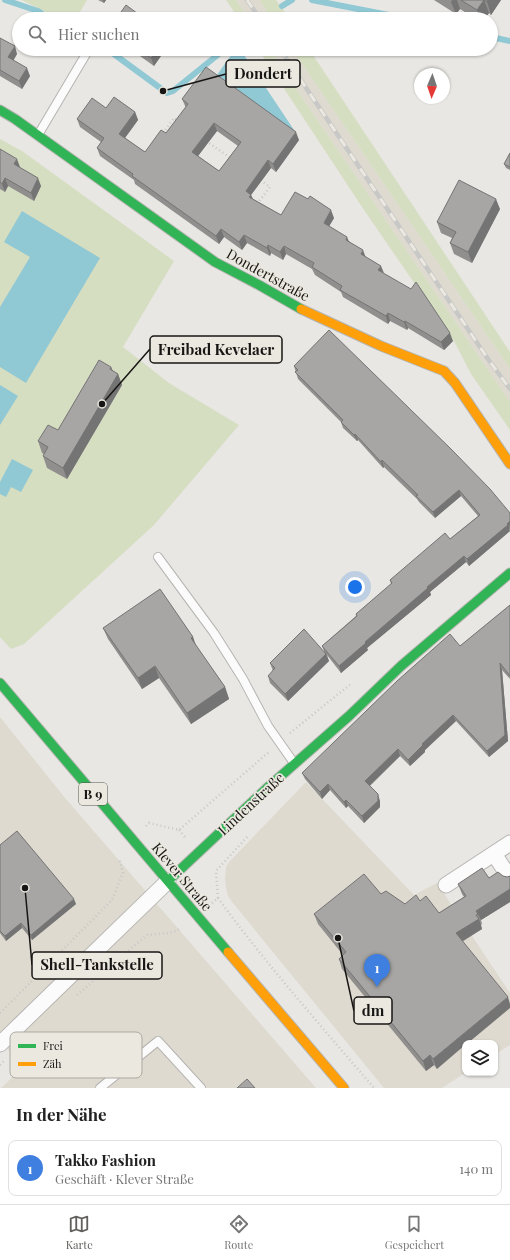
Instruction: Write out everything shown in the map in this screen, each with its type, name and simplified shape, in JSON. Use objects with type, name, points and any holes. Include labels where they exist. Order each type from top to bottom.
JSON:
[{"type":"street","name":"Dondertstraße","points":[[0,110],[15,119],[215,262],[298,308],[381,346],[444,371],[455,383],[510,464]]},
{"type":"street","name":"Lindenstraße","points":[[12,1032],[168,881],[294,764],[349,716],[401,666],[510,573]]},
{"type":"street","name":"Klever Straße","points":[[0,683],[344,1088]]},
{"type":"street","points":[[446,885],[510,843]]},
{"type":"street","points":[[494,854],[510,878]]},
{"type":"street","name":"Lindenstraße","points":[[0,1044],[10,1034]]},
{"type":"lane","points":[[37,135],[85,56]]},
{"type":"lane","points":[[158,557],[214,633],[243,679],[268,726],[294,764]]},
{"type":"lane","points":[[142,1055],[158,1042],[201,1088]]},
{"type":"lane","points":[[100,1088],[113,1078]]},
{"type":"path","points":[[161,137],[174,118],[180,123]]},
{"type":"path","points":[[200,137],[238,164]]},
{"type":"path","points":[[256,206],[270,187],[257,178]]},
{"type":"path","points":[[0,1013],[112,900],[123,873],[117,850],[149,823],[179,830],[279,743],[352,683]]},
{"type":"path","points":[[218,898],[257,950],[374,1088]]},
{"type":"shaded area","points":[[236,0],[259,0],[267,12],[244,12]]},
{"type":"shaded area","points":[[274,56],[297,56],[510,369],[510,402]]},
{"type":"shaded area","points":[[0,717],[66,799],[316,1088],[1,1088],[11,1078],[142,1078],[142,1032],[10,1032],[10,1052],[0,1040]]},
{"type":"shaded area","points":[[306,782],[414,895],[437,883],[510,993],[510,1045],[498,1052],[498,1040],[462,1040],[462,1075],[442,1088],[384,1088],[232,902],[228,896],[225,879],[226,867],[229,862]]},
{"type":"green space","points":[[22,0],[87,0],[80,12],[45,12]]},
{"type":"green space","points":[[226,0],[236,0],[244,12],[234,12]]},
{"type":"green space","points":[[259,0],[276,0],[285,12],[267,12]]},
{"type":"green space","points":[[263,56],[274,56],[510,402],[510,430],[471,374],[454,341],[362,207]]},
{"type":"green space","points":[[297,56],[314,56],[510,352],[510,369]]},
{"type":"green space","points":[[0,139],[22,151],[174,261],[123,347],[169,383],[239,425],[154,525],[24,644],[11,649],[0,637]]},
{"type":"water","points":[[231,56],[245,56],[296,133],[214,79]]},
{"type":"water","points":[[22,211],[100,258],[26,383],[0,367],[0,307],[30,257],[4,242]]},
{"type":"water","points":[[0,385],[18,396],[0,425]]},
{"type":"water","points":[[12,459],[33,470],[21,492],[11,487],[6,497],[0,494],[0,482]]},
{"type":"building","points":[[461,0],[484,0],[477,10]]},
{"type":"building","points":[[126,5],[136,12],[121,12]]},
{"type":"building","points":[[0,38],[12,44],[12,51],[8,57],[27,68],[19,81],[0,70]]},
{"type":"building","points":[[206,67],[296,132],[273,164],[268,160],[246,191],[251,195],[249,197],[281,215],[295,192],[308,199],[310,196],[331,210],[324,223],[347,237],[346,240],[363,250],[361,254],[381,266],[378,270],[411,289],[416,282],[450,333],[441,342],[405,321],[404,322],[388,313],[386,316],[340,290],[342,286],[312,267],[314,263],[284,246],[280,252],[268,245],[267,248],[244,235],[239,242],[221,229],[216,236],[132,176],[133,174],[97,148],[104,138],[77,119],[92,98],[106,108],[114,97],[135,112],[119,134],[145,152],[161,130],[166,133],[188,104],[182,99]],"holes":[[[214,123],[241,142],[219,171],[192,152]]]},
{"type":"building","points":[[0,149],[17,159],[14,164],[38,178],[31,193],[5,178],[2,184],[0,182]]},
{"type":"building","points":[[510,153],[510,167],[504,164]]},
{"type":"building","points":[[459,180],[496,199],[468,252],[450,243],[456,232],[437,222]]},
{"type":"building","points":[[329,330],[451,449],[490,489],[510,513],[510,521],[507,524],[508,525],[467,559],[464,556],[339,666],[322,646],[392,583],[390,580],[445,533],[450,539],[480,515],[459,490],[433,512],[416,496],[418,495],[382,460],[381,462],[355,434],[354,435],[341,422],[343,420],[295,372],[298,370],[294,366]]},
{"type":"building","points":[[99,360],[111,367],[110,369],[118,374],[63,468],[43,456],[48,447],[38,441],[48,425],[58,430]]},
{"type":"building","points":[[160,589],[193,637],[191,638],[225,687],[187,713],[155,666],[138,678],[103,628]]},
{"type":"building","points":[[510,605],[510,676],[500,663],[505,735],[487,751],[453,715],[422,744],[423,745],[408,760],[398,749],[365,781],[378,794],[378,801],[362,816],[346,800],[344,802],[328,784],[320,792],[302,773],[397,681],[450,634],[460,646]]},
{"type":"building","points":[[304,629],[326,654],[285,694],[268,676],[275,668],[270,663]]},
{"type":"building","points":[[17,831],[74,899],[31,935],[21,923],[5,936],[0,931],[0,845]]},
{"type":"building","points":[[482,868],[489,878],[498,872],[503,876],[510,876],[510,889],[476,911],[478,914],[476,915],[479,919],[456,933],[508,997],[433,1059],[430,1055],[423,1061],[339,959],[346,952],[314,914],[364,874],[381,894],[386,891],[405,904],[416,895],[420,901],[426,896],[439,913],[466,896],[458,884]]},
{"type":"building","points":[[247,1079],[255,1088],[237,1088]]},
{"type":"waterway","points":[[5,0],[39,12]]},
{"type":"waterway","points":[[282,6],[292,0]]},
{"type":"waterway","points":[[312,0],[373,12]]},
{"type":"waterway","points":[[498,38],[510,41]]},
{"type":"waterway","points":[[117,56],[167,93],[173,91],[216,56]]},
{"type":"railway","points":[[247,0],[255,12]]},
{"type":"railway","points":[[285,56],[488,359],[510,389]]},
{"type":"traffic: fast","points":[[0,110],[15,119],[215,262],[301,309]]},
{"type":"traffic: fast","points":[[168,881],[266,789],[349,716],[401,666],[510,573]]},
{"type":"traffic: fast","points":[[0,683],[228,952]]},
{"type":"traffic: slow","points":[[301,309],[381,346],[444,371],[455,383],[510,464]]},
{"type":"traffic: slow","points":[[228,952],[344,1088]]},
{"type":"place","name":"Dondert","points":[[163,91]]},
{"type":"place","name":"Freibad Kevelaer","points":[[102,404]]},
{"type":"place","name":"Shell-Tankstelle","points":[[25,888]]},
{"type":"place","name":"dm","points":[[338,938]]},
{"type":"place","name":"Takko Fashion","points":[[377,987]]}]
